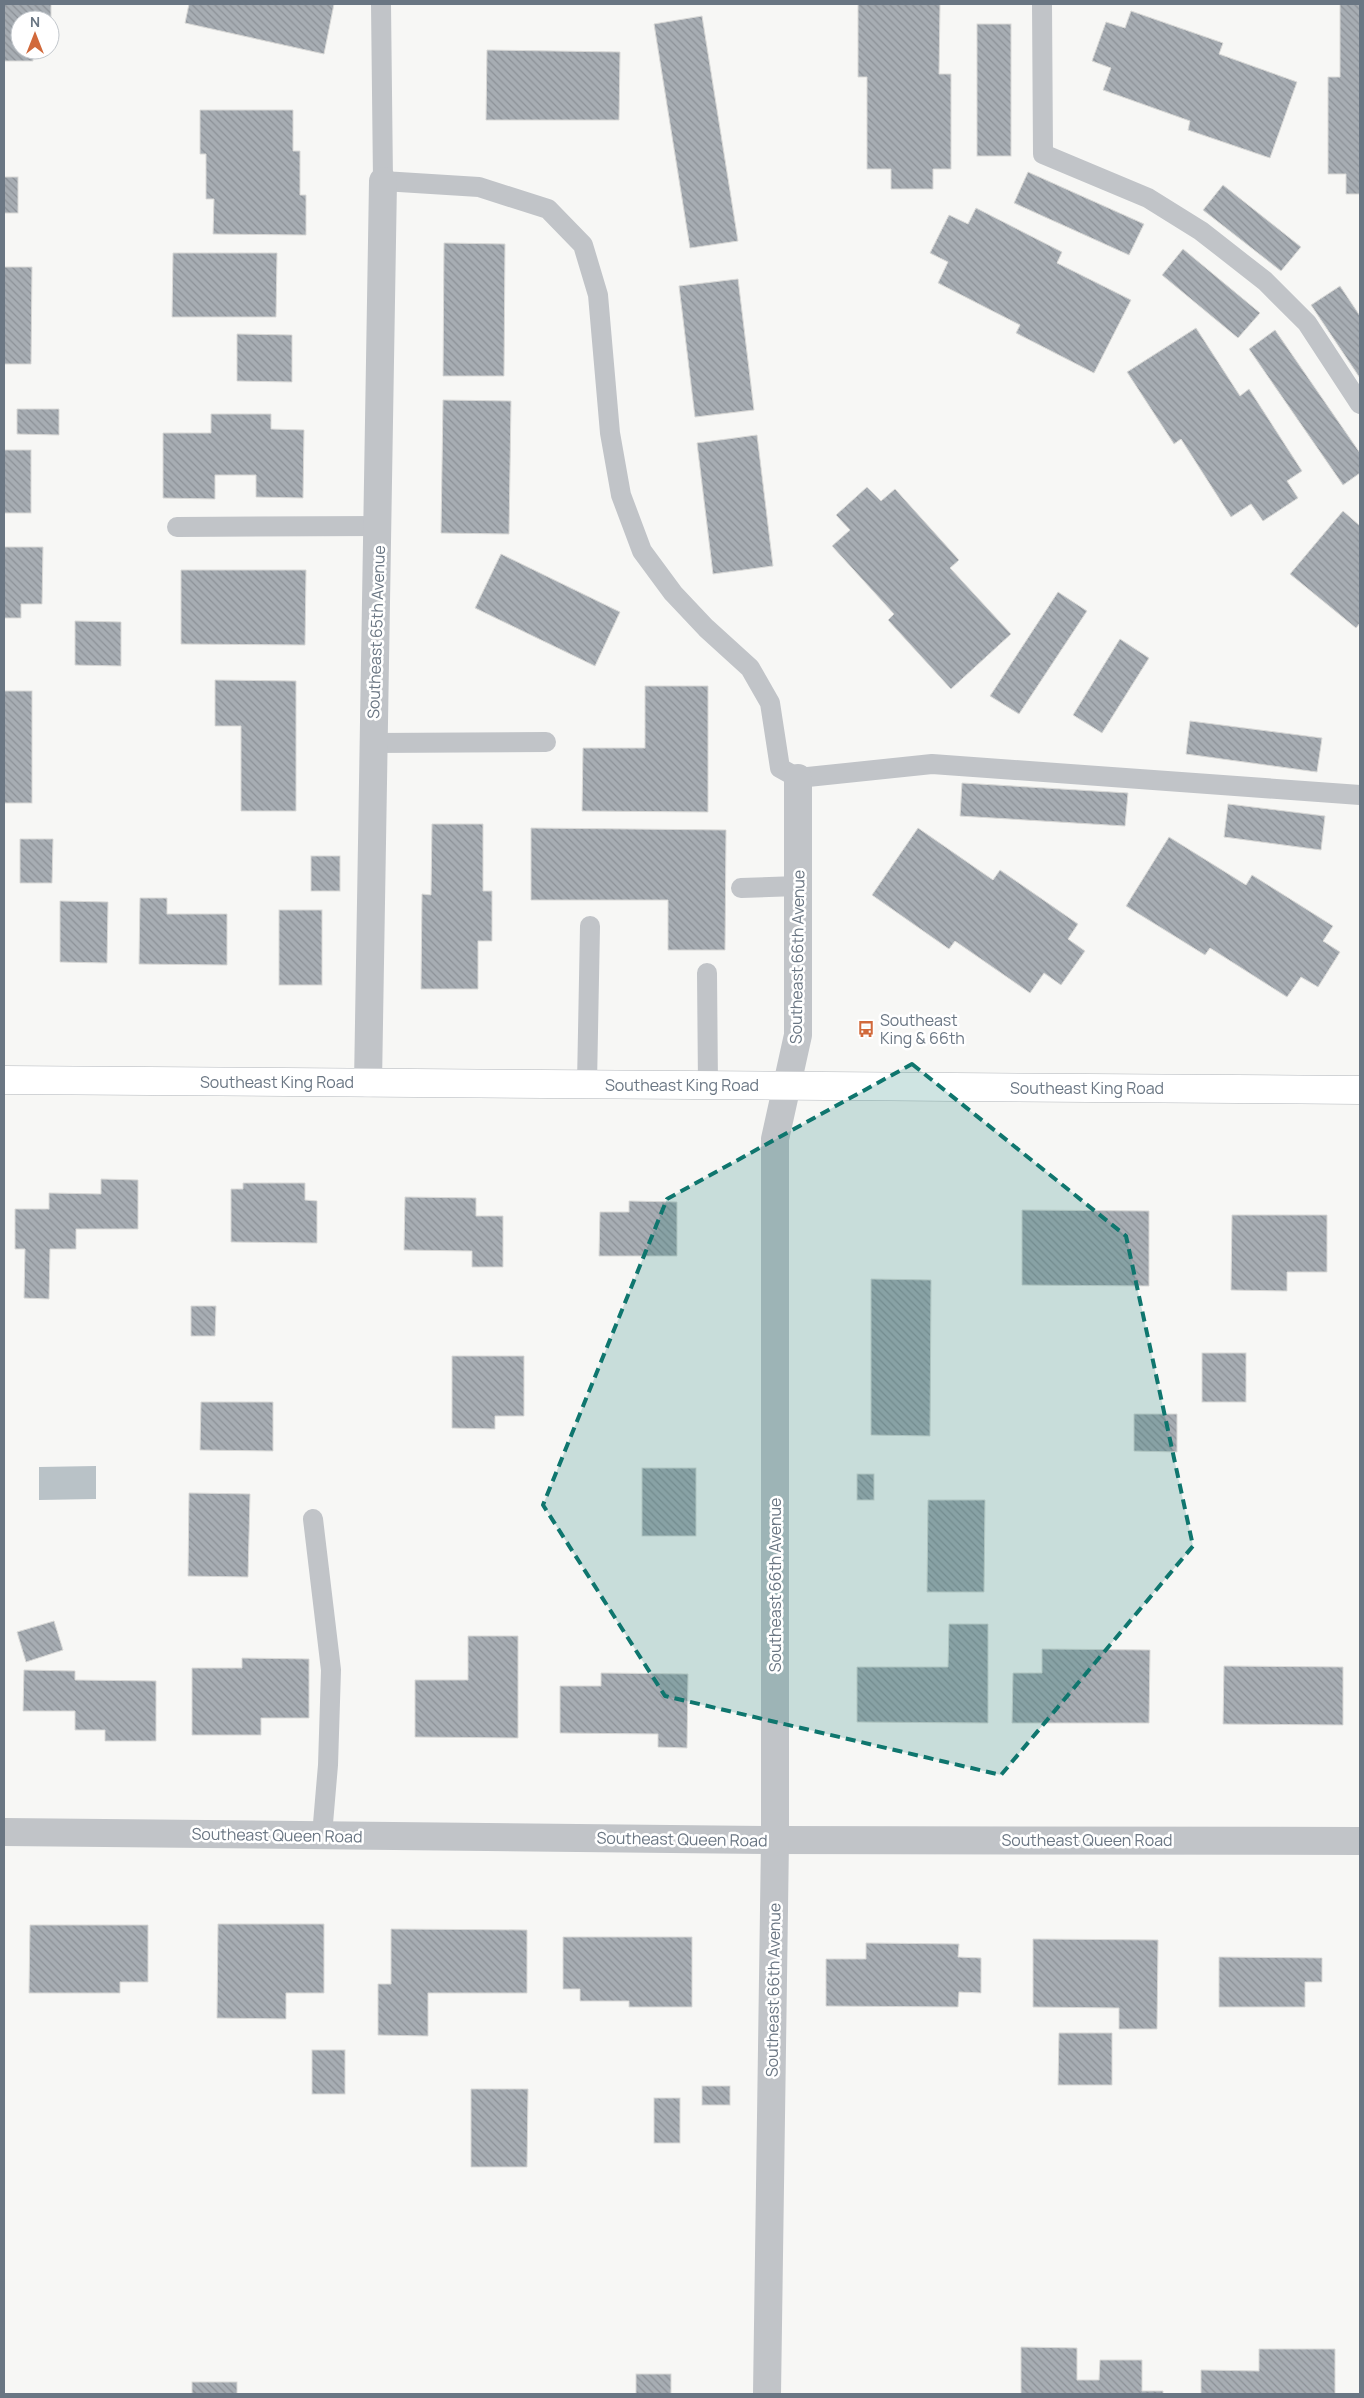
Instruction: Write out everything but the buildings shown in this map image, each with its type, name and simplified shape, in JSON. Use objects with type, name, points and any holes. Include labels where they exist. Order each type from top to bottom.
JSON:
[{"type":"main road","name":"Southeast King Road","points":[[4,1080],[1360,1090]]},
{"type":"street","name":"Southeast 65th Avenue","points":[[368,1083],[383,181]]},
{"type":"street","name":"Southeast 66th Avenue","points":[[766,2394],[775,1840],[775,1139],[798,1035],[798,778]]},
{"type":"street","name":"Southeast Queen Road","points":[[4,1832],[775,1840],[1360,1841]]},
{"type":"lane","points":[[381,4],[383,181],[479,187],[548,209],[583,245],[598,295],[610,433],[621,495],[642,551],[673,593],[706,628],[750,668],[770,703],[780,768],[798,778],[932,764],[1360,795]]},
{"type":"lane","points":[[1042,4],[1043,154],[1148,198],[1201,231],[1258,275],[1307,323],[1360,404]]},
{"type":"lane","points":[[177,526],[378,526]]},
{"type":"lane","points":[[373,743],[546,742]]},
{"type":"lane","points":[[741,888],[798,886]]},
{"type":"lane","points":[[588,1084],[590,926]]},
{"type":"lane","points":[[707,973],[708,1085]]},
{"type":"lane","points":[[313,1519],[331,1670],[328,1765],[322,1835]]},
{"type":"highlighted area","points":[[912,1064],[1126,1236],[1193,1546],[1001,1775],[665,1696],[543,1505],[667,1199]]},
{"type":"shaded area","points":[[96,1466],[96,1499],[39,1500],[39,1467]]},
{"type":"place","name":"Southeast King & 66th","points":[[866,1029]]}]
